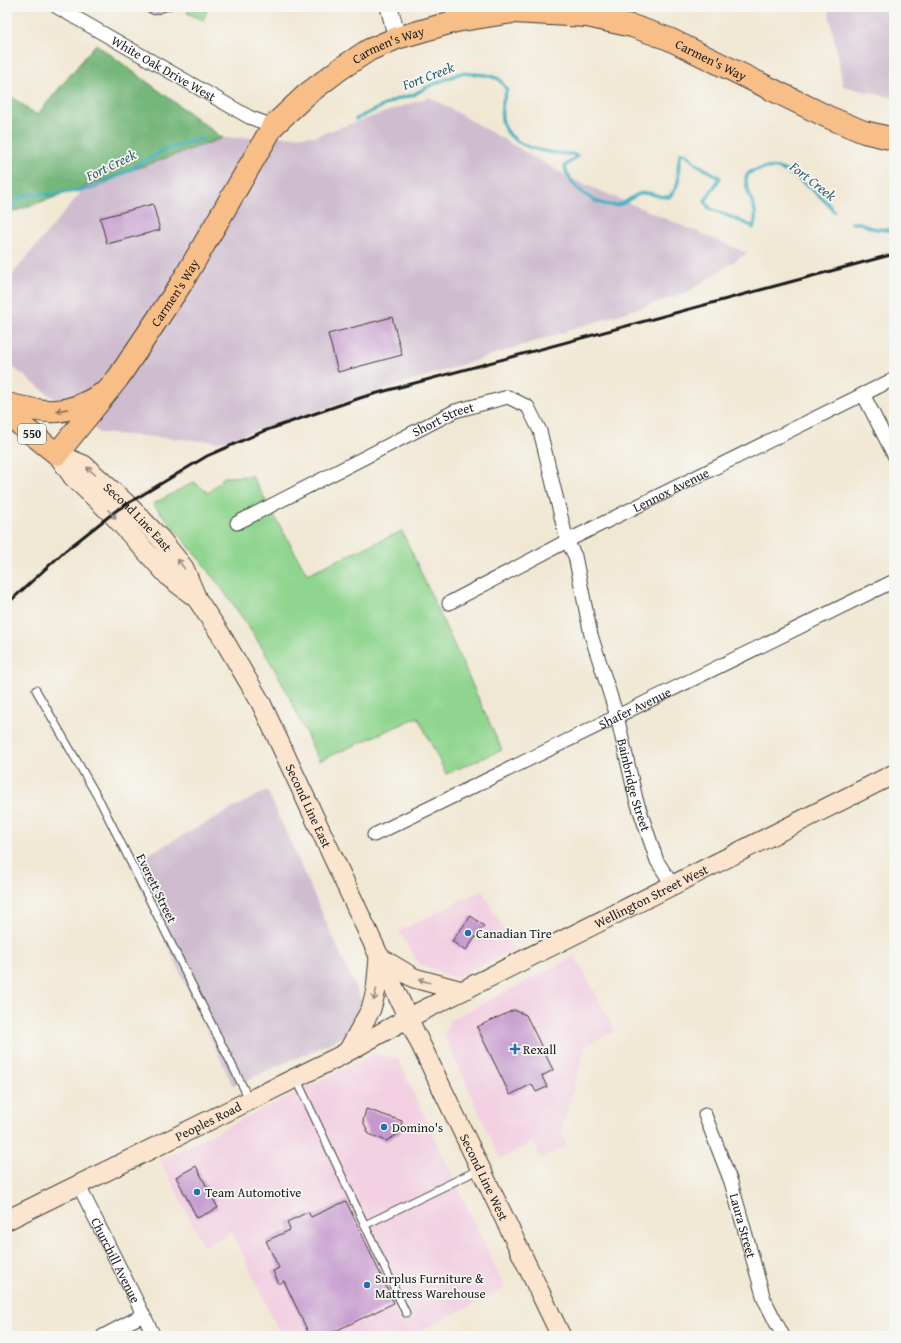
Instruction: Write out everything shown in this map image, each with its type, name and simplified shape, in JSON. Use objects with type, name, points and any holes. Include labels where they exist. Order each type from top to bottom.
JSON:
[{"type":"highway","name":"Carmen's Way","points":[[58,454],[110,389],[181,284],[273,126],[306,95],[340,68],[370,50],[397,38],[456,21],[513,12],[587,16],[632,26],[669,39],[828,117],[864,132],[894,139]]},
{"type":"highway","points":[[7,404],[34,411],[54,412],[72,408],[88,402],[110,389]]},
{"type":"highway","name":"Second Line East","points":[[7,414],[58,454]]},
{"type":"main road","name":"Second Line East","points":[[58,454],[73,477],[112,514],[170,578],[197,599],[221,635],[261,703],[408,1018]]},
{"type":"main road","name":"Wellington Street West","points":[[408,1018],[894,774]]},
{"type":"main road","points":[[348,1051],[371,1009],[376,990],[379,957],[414,978],[462,991]]},
{"type":"main road","name":"Peoples Road","points":[[7,1220],[296,1078],[408,1018]]},
{"type":"main road","name":"Second Line West","points":[[408,1018],[561,1336]]},
{"type":"street","name":"White Oak Drive West","points":[[57,7],[249,116],[273,126]]},
{"type":"street","points":[[389,7],[397,38]]},
{"type":"street","name":"Lennox Avenue","points":[[449,603],[567,542],[894,379]]},
{"type":"street","points":[[863,394],[894,455]]},
{"type":"street","name":"Short Street","points":[[237,523],[455,411],[508,397],[528,407],[540,431],[567,542]]},
{"type":"street","name":"Bainbridge Street","points":[[567,542],[575,556],[591,635],[617,716],[636,799],[657,861],[673,886]]},
{"type":"street","name":"Shafer Avenue","points":[[374,835],[894,581]]},
{"type":"street","name":"Laura Street","points":[[705,1115],[730,1182],[764,1299],[783,1336]]},
{"type":"street","name":"Churchill Avenue","points":[[78,1184],[154,1336]]},
{"type":"street","points":[[103,1336],[143,1315]]},
{"type":"lane","name":"Everett Street","points":[[36,690],[101,803],[250,1101]]},
{"type":"lane","points":[[296,1078],[406,1313]]},
{"type":"lane","points":[[365,1225],[481,1169]]},
{"type":"shaded area","points":[[828,7],[894,7],[894,98],[843,86]]},
{"type":"shaded area","points":[[430,97],[572,179],[747,253],[686,293],[220,442],[100,433],[7,363],[7,281],[86,186],[223,138],[315,136]]},
{"type":"shaded area","points":[[267,790],[364,1007],[355,1032],[233,1086],[130,864]]},
{"type":"shaded area","points":[[482,890],[515,950],[454,978],[419,964],[399,931]]},
{"type":"shaded area","points":[[575,956],[615,1031],[586,1045],[561,1132],[567,1145],[541,1159],[533,1142],[500,1159],[444,1035],[450,1020]]},
{"type":"shaded area","points":[[374,1054],[398,1059],[505,1288],[411,1336],[281,1336],[232,1231],[204,1247],[160,1160]]},
{"type":"green space","points":[[190,7],[209,7],[203,20],[187,13]]},
{"type":"green space","points":[[96,44],[223,138],[7,214],[7,93],[37,115]]},
{"type":"green space","points":[[252,476],[307,574],[402,531],[502,750],[446,774],[418,717],[319,761],[292,702],[261,646],[218,583],[153,504],[194,482],[208,493],[224,477]]},
{"type":"building","points":[[138,7],[178,7],[154,15]]},
{"type":"building","points":[[153,204],[160,230],[107,244],[100,218]]},
{"type":"building","points":[[392,317],[402,355],[338,372],[328,334]]},
{"type":"building","name":"Canadian Tire","points":[[471,916],[484,926],[465,951],[452,941]]},
{"type":"building","name":"Rexall","points":[[514,1010],[526,1015],[553,1070],[542,1076],[547,1087],[536,1092],[532,1084],[510,1095],[477,1027]]},
{"type":"building","name":"Domino's","points":[[366,1109],[402,1121],[400,1133],[386,1141],[369,1134],[363,1121]]},
{"type":"building","name":"Team Automotive","points":[[196,1166],[218,1208],[197,1218],[176,1177]]},
{"type":"building","points":[[346,1201],[394,1303],[325,1336],[310,1336],[284,1281],[279,1284],[273,1271],[279,1268],[266,1241],[290,1230],[287,1222],[308,1212],[311,1217]]},
{"type":"waterway","name":"Fort Creek","points":[[356,119],[397,99],[413,95],[427,87],[461,73],[487,75],[499,79],[507,90],[502,107],[503,121],[508,132],[516,140],[542,151],[572,154],[577,156],[565,166],[567,174],[578,189],[604,204],[621,204],[641,193],[669,197],[677,186],[678,165],[681,153],[687,154],[695,163],[720,178],[705,201],[709,208],[752,226],[753,228],[755,214],[748,192],[746,178],[748,174],[754,170],[778,168],[785,171],[800,180],[816,193],[834,211]]},
{"type":"waterway","name":"Fort Creek","points":[[7,210],[23,196],[34,194],[50,195],[93,188],[124,173],[167,148],[202,139]]},
{"type":"waterway","name":"Fort Creek","points":[[852,223],[860,223],[871,228],[894,231]]},
{"type":"railway","points":[[7,604],[65,551],[117,510],[207,456],[264,431],[363,397],[894,254]]},
{"type":"place","name":"Canadian Tire","points":[[468,933]]},
{"type":"place","name":"Rexall","points":[[515,1049]]},
{"type":"place","name":"Domino's","points":[[384,1127]]},
{"type":"place","name":"Team Automotive","points":[[197,1192]]},
{"type":"place","name":"Surplus Furniture & Mattress Warehouse","points":[[367,1285]]}]
